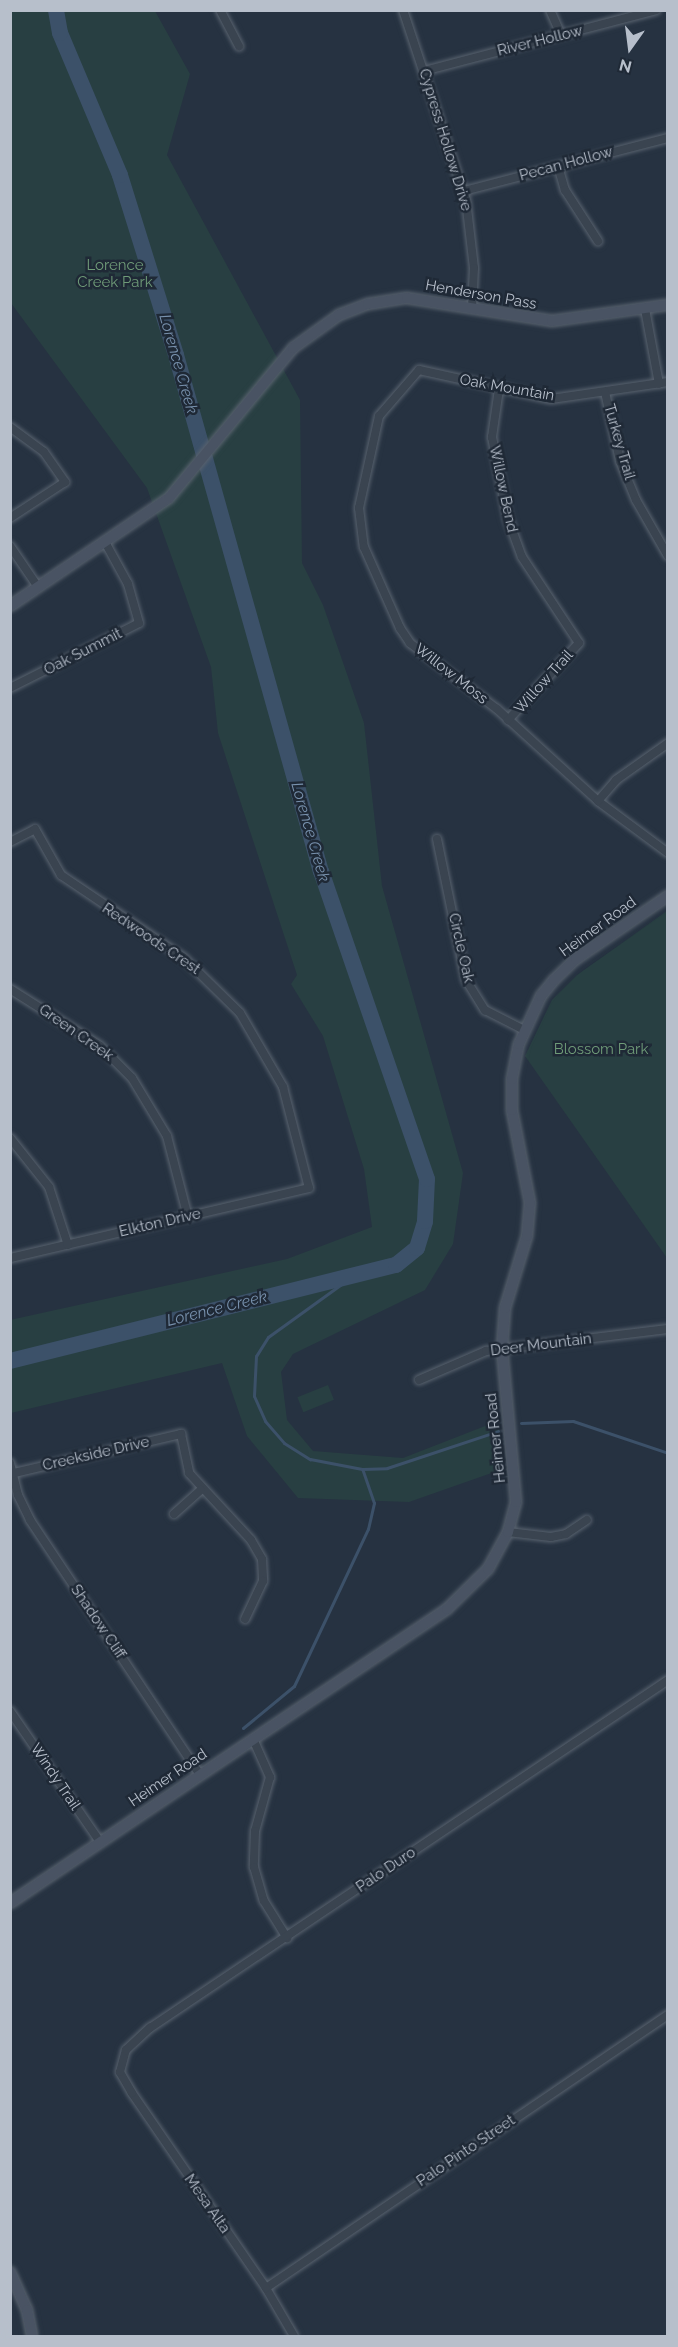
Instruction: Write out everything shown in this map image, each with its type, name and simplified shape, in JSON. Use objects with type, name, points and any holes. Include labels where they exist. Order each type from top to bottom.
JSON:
[{"type":"street","points":[[220,10],[239,46]]},
{"type":"street","name":"Cypress Hollow Drive","points":[[403,10],[464,191],[474,268],[472,308]]},
{"type":"street","points":[[550,10],[561,36]]},
{"type":"street","name":"River Hollow","points":[[424,71],[656,10]]},
{"type":"street","name":"Pecan Hollow","points":[[464,191],[668,138]]},
{"type":"street","points":[[558,166],[565,190],[598,241]]},
{"type":"street","name":"Henderson Pass","points":[[10,606],[169,498],[308,333],[353,309],[407,298],[552,321],[668,305]]},
{"type":"street","points":[[645,309],[663,383]]},
{"type":"street","name":"Oak Mountain","points":[[418,370],[551,399],[663,383]]},
{"type":"street","name":"Willow Moss","points":[[418,370],[389,399],[374,430],[359,508],[364,547],[410,643],[508,720],[598,801],[668,853]]},
{"type":"street","name":"Willow Bend","points":[[499,388],[492,437],[508,519],[522,557],[579,643]]},
{"type":"street","name":"Turkey Trail","points":[[605,392],[620,461],[636,500],[668,556]]},
{"type":"street","points":[[10,428],[44,452],[65,482],[10,518]]},
{"type":"street","name":"Oak Summit","points":[[10,688],[139,623],[128,584],[105,542]]},
{"type":"street","points":[[10,546],[38,587]]},
{"type":"street","name":"Willow Trail","points":[[508,720],[579,643]]},
{"type":"street","points":[[598,801],[616,780],[668,743]]},
{"type":"street","name":"Redwoods Crest","points":[[10,842],[35,829],[62,875],[184,958],[240,1013],[283,1087],[309,1188]]},
{"type":"street","name":"Circle Oak","points":[[437,839],[466,980],[485,1010],[524,1030]]},
{"type":"street","name":"Heimer Road","points":[[10,1903],[466,1594],[488,1569],[508,1532],[516,1502],[516,1478],[502,1349],[505,1308],[527,1236],[530,1203],[512,1110],[512,1079],[524,1030],[541,996],[576,959],[668,896]]},
{"type":"street","name":"Green Creek","points":[[10,989],[100,1046],[132,1078],[167,1136],[188,1217]]},
{"type":"street","points":[[10,1138],[49,1187],[68,1245]]},
{"type":"street","name":"Elkton Drive","points":[[10,1258],[309,1188]]},
{"type":"street","name":"Deer Mountain","points":[[420,1380],[486,1351],[668,1329]]},
{"type":"street","name":"Creekside Drive","points":[[12,1473],[181,1434],[184,1460],[201,1490]]},
{"type":"street","name":"Shadow Cliff","points":[[10,1463],[30,1520],[200,1775]]},
{"type":"street","points":[[174,1514],[201,1490],[251,1540],[262,1558],[263,1581],[245,1619]]},
{"type":"street","points":[[508,1532],[551,1537],[566,1534],[587,1520]]},
{"type":"street","name":"Palo Duro","points":[[120,2072],[126,2050],[144,2032],[668,1680]]},
{"type":"street","name":"Windy Trail","points":[[10,1711],[100,1842]]},
{"type":"street","points":[[253,1739],[266,1760],[270,1777],[255,1831],[254,1867],[264,1901],[287,1938]]},
{"type":"street","name":"Palo Pinto Street","points":[[266,2288],[668,2016]]},
{"type":"street","name":"Mesa Alta","points":[[120,2072],[141,2109],[266,2288],[294,2337]]},
{"type":"street","points":[[10,2272],[27,2310],[32,2337]]},
{"type":"green space","name":"Lorence Creek Park","points":[[11,11],[155,11],[190,74],[167,155],[300,400],[302,563],[323,605],[364,723],[382,886],[463,1173],[453,1244],[425,1290],[293,1354],[281,1372],[287,1420],[313,1451],[403,1458],[498,1421],[503,1469],[409,1502],[298,1498],[247,1436],[222,1363],[11,1413],[10,1320],[287,1259],[372,1227],[364,1169],[323,1036],[291,984],[297,975],[218,733],[211,667],[147,488],[11,303]]},
{"type":"green space","name":"Blossom Park","points":[[667,911],[667,1258],[525,1056],[552,1000],[577,975]]},
{"type":"green space","points":[[328,1385],[334,1400],[303,1412],[297,1397]]},
{"type":"waterway","name":"Lorence Creek","points":[[10,1361],[396,1265],[417,1248],[425,1221],[427,1179],[321,872],[176,355],[120,175],[60,33],[56,10]]},
{"type":"waterway","points":[[354,1275],[268,1337],[256,1356],[254,1396],[265,1421],[284,1443],[310,1459],[362,1469],[387,1468],[498,1431]]},
{"type":"waterway","points":[[521,1423],[573,1421],[668,1453]]},
{"type":"waterway","points":[[243,1728],[294,1686],[368,1529],[374,1503],[362,1469]]}]
